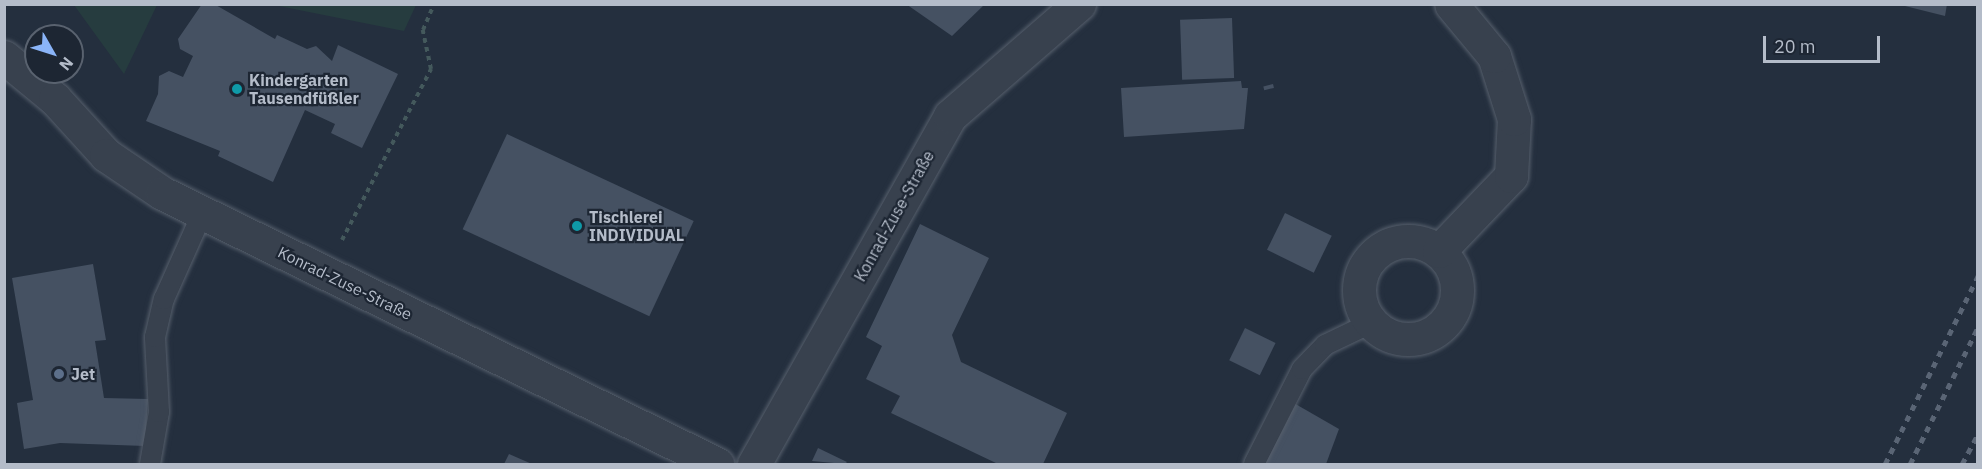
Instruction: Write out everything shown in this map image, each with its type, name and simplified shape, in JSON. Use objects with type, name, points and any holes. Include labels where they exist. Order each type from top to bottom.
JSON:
[{"type":"street","name":"Konrad-Zuse-Straße","points":[[754,465],[950,116],[1079,4]]},
{"type":"street","points":[[1439,251],[1512,176],[1514,119],[1494,56],[1451,4]]},
{"type":"street","name":"Konrad-Zuse-Straße","points":[[4,57],[55,99],[106,156],[203,212],[717,465]]},
{"type":"street","points":[[1402,240],[1439,251],[1457,285],[1446,321],[1413,339],[1389,336],[1371,323],[1358,295],[1369,258],[1402,240]]},
{"type":"lane","points":[[150,465],[159,412],[155,337],[164,298],[203,212]]},
{"type":"lane","points":[[1254,465],[1302,369],[1325,345],[1371,323]]},
{"type":"path","points":[[325,273],[431,69],[423,30],[434,4]]},
{"type":"green space","points":[[416,4],[404,31],[274,5]]},
{"type":"green space","points":[[74,5],[157,5],[124,74]]},
{"type":"building","name":"Kindergarten Tausendfüßler","points":[[202,4],[214,4],[275,39],[277,35],[307,49],[316,46],[332,61],[338,45],[398,74],[362,148],[331,133],[335,124],[305,110],[273,182],[218,156],[220,151],[146,121],[158,94],[159,76],[169,71],[183,77],[193,56],[180,49],[178,39]]},
{"type":"building","points":[[906,4],[985,4],[952,36]]},
{"type":"building","points":[[1897,4],[1947,4],[1945,16]]},
{"type":"building","points":[[1232,18],[1234,78],[1182,80],[1180,20]]},
{"type":"building","points":[[1241,81],[1242,88],[1248,88],[1244,129],[1124,137],[1121,88]]},
{"type":"building","points":[[1273,84],[1274,88],[1264,90],[1263,86]]},
{"type":"building","name":"Tischlerei INDIVIDUAL","points":[[507,134],[694,221],[649,316],[463,229]]},
{"type":"building","points":[[1285,213],[1332,236],[1314,273],[1267,250]]},
{"type":"building","points":[[920,224],[989,258],[952,335],[961,362],[1067,413],[1043,464],[998,464],[891,413],[900,396],[866,379],[882,346],[866,337]]},
{"type":"building","points":[[93,264],[106,340],[95,341],[104,398],[148,399],[145,446],[60,443],[24,449],[17,403],[33,400],[12,278]]},
{"type":"building","points":[[1245,328],[1276,343],[1260,375],[1229,360]]},
{"type":"building","points":[[1292,402],[1339,429],[1326,464],[1262,464]]},
{"type":"building","points":[[818,448],[847,462],[845,464],[812,461]]},
{"type":"building","points":[[509,454],[532,464],[504,464]]},
{"type":"railway","points":[[1885,464],[1978,276]]},
{"type":"railway","points":[[1910,464],[1978,327]]},
{"type":"railway","points":[[1962,464],[1978,434]]},
{"type":"place","name":"Kindergarten Tausendfüßler","points":[[237,89]]},
{"type":"place","name":"Tischlerei INDIVIDUAL","points":[[577,226]]},
{"type":"place","name":"Jet","points":[[59,374]]}]
